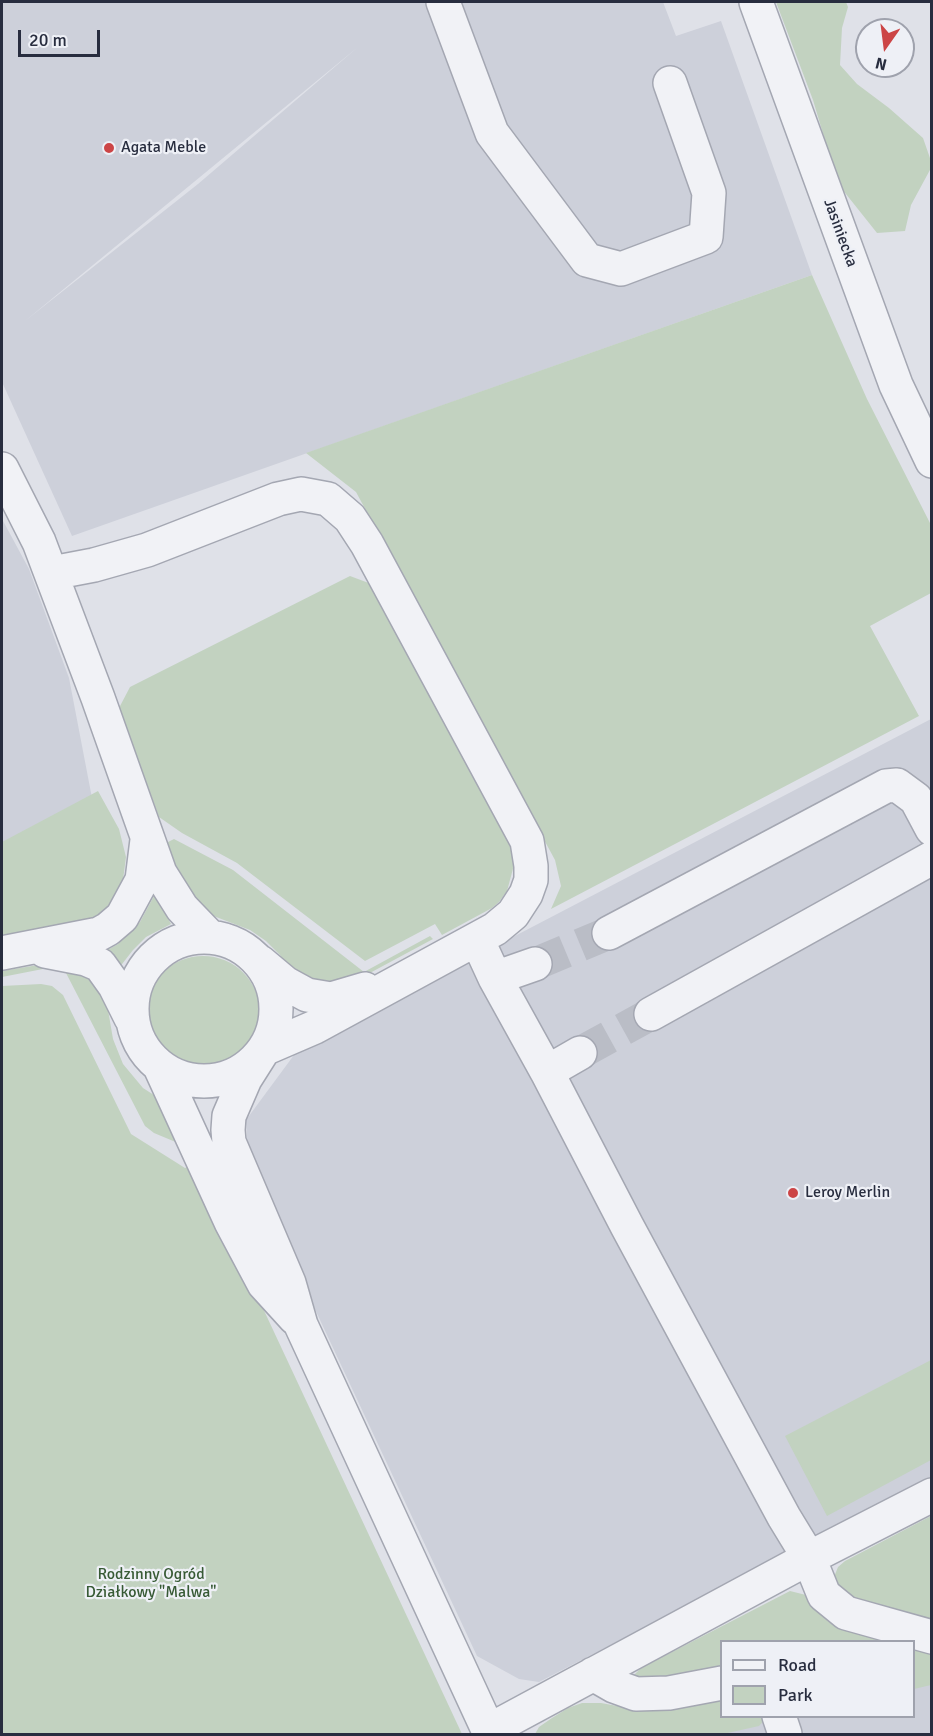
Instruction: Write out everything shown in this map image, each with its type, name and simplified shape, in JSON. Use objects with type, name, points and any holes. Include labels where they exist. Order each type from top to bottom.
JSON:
[{"type":"street","points":[[443,2],[492,133],[587,260],[621,269],[706,237],[708,193],[670,83]]},
{"type":"street","name":"Jasiniecka","points":[[756,2],[877,334],[920,414],[932,461]]},
{"type":"street","points":[[2,470],[25,512],[52,573],[159,873],[182,908],[209,936]]},
{"type":"street","points":[[2,953],[53,951],[86,958],[100,965],[115,986],[131,1018],[136,1037],[146,1054],[160,1067],[181,1078],[204,1082],[228,1078],[248,1067],[264,1049],[315,1027],[495,929],[513,914],[531,880],[527,841],[367,544],[350,518],[328,499],[302,494],[278,499],[147,550],[94,565],[52,573]]},
{"type":"street","points":[[609,933],[886,786],[897,785],[916,799],[932,829]]},
{"type":"street","points":[[2,953],[99,934],[108,929],[122,917],[142,880],[147,839]]},
{"type":"street","points":[[651,1014],[932,858]]},
{"type":"street","points":[[131,1018],[132,997],[138,977],[150,959],[168,946],[187,938],[209,936],[228,940],[246,949],[285,983],[307,995],[331,999],[398,980]]},
{"type":"street","points":[[477,939],[495,978],[622,1216],[808,1558],[824,1595],[846,1612],[932,1637]]},
{"type":"street","points":[[260,962],[272,982],[277,1005],[274,1028],[245,1080],[229,1116],[229,1142],[289,1283],[301,1325],[489,1733],[808,1558],[932,1495]]},
{"type":"street","points":[[495,978],[535,964]]},
{"type":"street","points":[[547,1072],[580,1053]]},
{"type":"street","points":[[160,1067],[231,1222],[264,1284],[301,1325]]},
{"type":"street","points":[[593,1674],[614,1686],[636,1694],[669,1693],[720,1683]]},
{"type":"shaded area","points":[[2,2],[663,2],[676,36],[721,21],[812,275],[72,536],[2,382]],"holes":[[[358,47],[198,184],[25,321]]]},
{"type":"shaded area","points":[[2,519],[29,569],[69,678],[101,845],[2,919]]},
{"type":"shaded area","name":"Leroy Merlin","points":[[931,719],[931,1511],[832,1530],[539,1682],[519,1679],[477,1656],[249,1168],[246,1120],[294,1055],[511,938]]},
{"type":"shaded area","points":[[931,1676],[931,1734],[672,1734],[737,1718],[915,1718],[915,1680]]},
{"type":"green space","points":[[776,2],[846,2],[848,7],[842,28],[840,65],[857,84],[923,138],[931,161],[931,168],[911,205],[905,231],[877,233],[838,184],[813,100]]},
{"type":"green space","points":[[812,275],[867,399],[931,525],[931,593],[870,626],[919,716],[551,909],[561,886],[555,860],[356,492],[306,453]]},
{"type":"green space","points":[[350,576],[374,585],[511,841],[514,865],[507,891],[492,908],[442,935],[435,924],[365,961],[237,863],[182,833],[159,817],[119,708],[130,687]]},
{"type":"green space","points":[[98,791],[119,829],[126,857],[123,880],[111,902],[100,915],[85,925],[2,937],[2,842]]},
{"type":"green space","points":[[174,839],[233,870],[364,972],[430,936],[433,939],[342,988],[290,972],[280,955],[266,941],[250,930],[211,915],[202,908],[184,884],[162,845]]},
{"type":"green space","points":[[155,894],[171,924],[146,937],[119,968],[104,952],[118,944],[140,922]]},
{"type":"green space","points":[[203,956],[225,960],[244,972],[256,991],[260,1013],[256,1035],[244,1054],[225,1066],[203,1070],[181,1066],[162,1054],[150,1035],[146,1013],[150,991],[162,972],[181,960]]},
{"type":"green space","points":[[44,964],[86,975],[102,994],[107,1004],[113,1039],[123,1064],[143,1088],[157,1097],[178,1143],[154,1133],[145,1126],[66,973],[48,968],[2,977],[2,971]]},
{"type":"green space","name":"Rodzinny Ogród Działkowy \"Malwa\"","points":[[41,984],[52,986],[63,995],[131,1134],[185,1168],[195,1163],[462,1734],[2,1734],[2,986]]},
{"type":"green space","points":[[931,1360],[931,1460],[827,1516],[785,1436]]},
{"type":"green space","points":[[931,1516],[931,1623],[850,1599],[835,1584],[834,1577],[838,1567],[845,1561]]},
{"type":"green space","points":[[790,1591],[806,1595],[830,1623],[886,1640],[720,1640],[720,1674],[648,1689],[633,1676],[641,1668]]},
{"type":"green space","points":[[915,1648],[932,1653],[931,1685],[915,1689]]},
{"type":"green space","points":[[720,1695],[720,1718],[766,1718],[759,1726],[723,1734],[535,1734],[539,1727],[552,1718],[582,1703],[601,1703],[628,1708]]},
{"type":"tunnel","points":[[535,964],[609,933]]},
{"type":"tunnel","points":[[580,1053],[651,1014]]},
{"type":"place","name":"Agata Meble","points":[[109,148]]},
{"type":"place","name":"Leroy Merlin","points":[[793,1193]]}]
